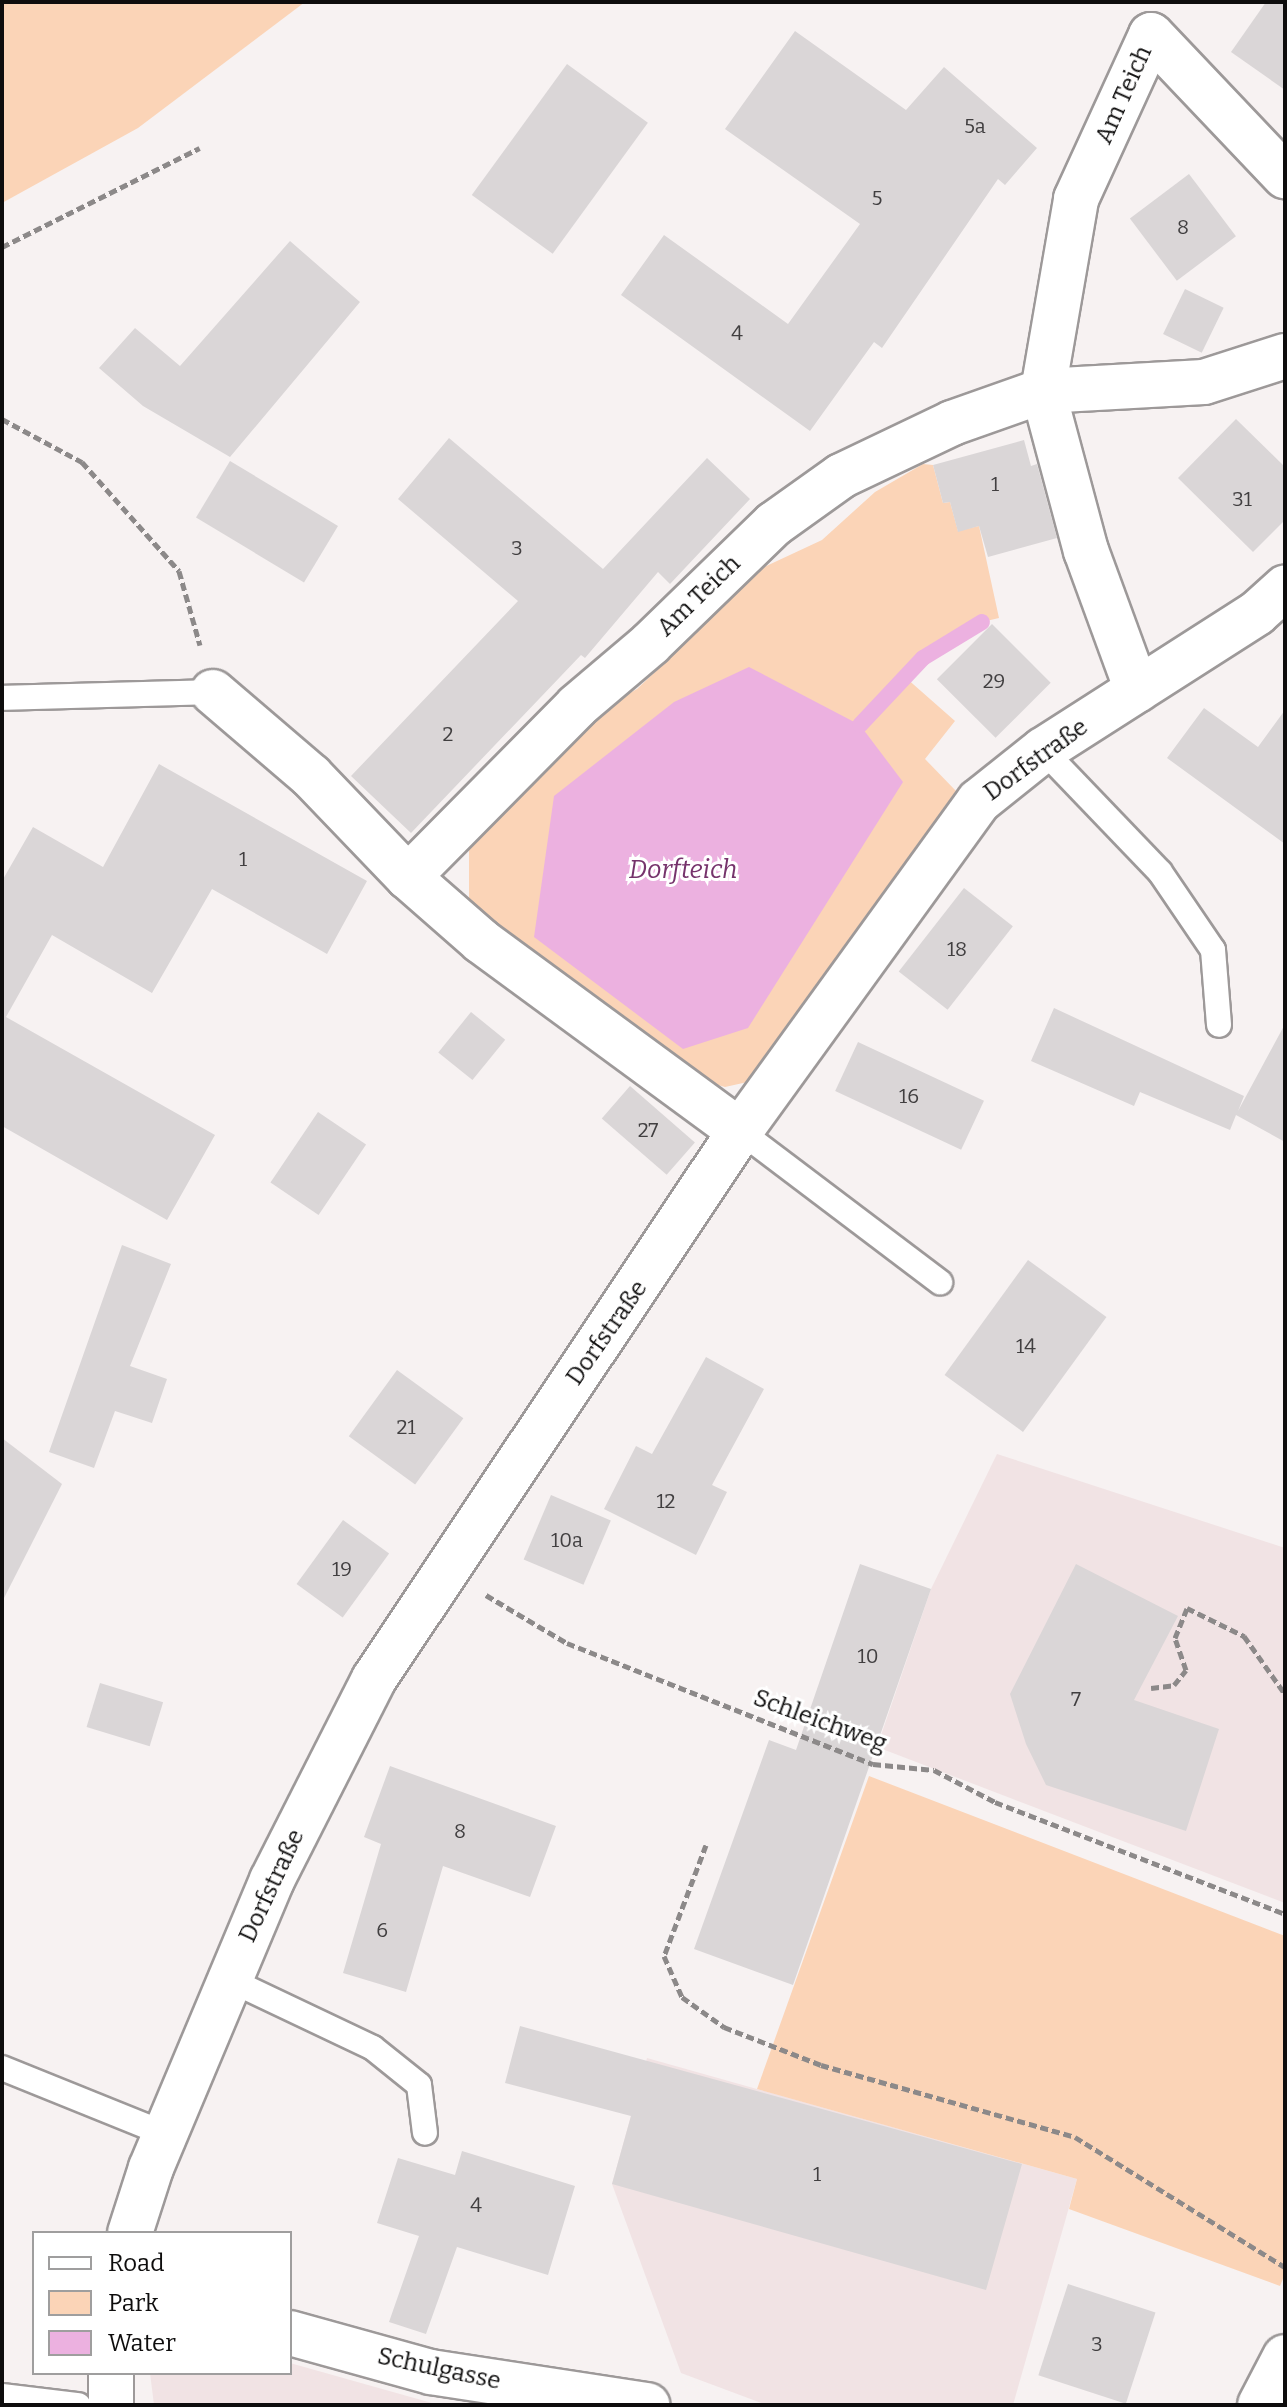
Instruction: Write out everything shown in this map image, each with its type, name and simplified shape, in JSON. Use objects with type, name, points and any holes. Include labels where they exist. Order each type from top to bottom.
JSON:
[{"type":"street","name":"Am Teich","points":[[1043,391],[1076,199],[1151,35],[1285,176]]},
{"type":"street","name":"Am Teich","points":[[408,877],[577,706],[650,644],[774,524],[841,476],[887,451],[1043,391],[1204,382],[1285,356]]},
{"type":"street","points":[[1043,391],[1086,551],[1137,690]]},
{"type":"street","name":"Dorfstraße","points":[[131,2231],[165,2134],[272,1880],[374,1679],[443,1570],[740,1131],[979,801],[1043,750],[1257,613],[1285,588]]},
{"type":"street","points":[[213,692],[311,776],[408,877],[481,941],[740,1131]]},
{"type":"street","name":"Schulgasse","points":[[292,2334],[431,2372],[638,2404]]},
{"type":"street","points":[[1260,2405],[1285,2357]]},
{"type":"street","points":[[111,2375],[111,2405]]},
{"type":"lane","points":[[2,698],[213,692]]},
{"type":"lane","points":[[1043,750],[1160,872],[1213,950],[1219,1025]]},
{"type":"lane","points":[[740,1131],[940,1282]]},
{"type":"lane","points":[[230,1980],[373,2048],[419,2085],[425,2133]]},
{"type":"lane","points":[[2,2068],[165,2134]]},
{"type":"lane","points":[[2,2396],[78,2405]]},
{"type":"path","points":[[2,247],[200,148]]},
{"type":"path","points":[[2,419],[82,462],[179,571],[213,692]]},
{"type":"path","name":"Schleichweg","points":[[443,1570],[567,1643],[873,1764],[934,1770],[995,1802],[1285,1914]]},
{"type":"path","points":[[1151,1688],[1174,1685],[1186,1670],[1175,1638],[1187,1608],[1244,1636],[1285,1694]]},
{"type":"path","points":[[706,1845],[664,1956],[682,1997],[724,2027],[821,2065],[1075,2137],[1285,2267]]},
{"type":"shaded area","points":[[997,1454],[1285,1548],[1285,1903],[877,1747],[931,1589]]},
{"type":"shaded area","points":[[647,2058],[1077,2179],[1013,2405],[767,2405],[681,2373],[612,2184]]},
{"type":"shaded area","points":[[292,2364],[439,2405],[154,2405],[150,2375],[292,2375]]},
{"type":"green space","points":[[2,2],[305,2],[138,128],[2,203]]},
{"type":"green space","points":[[923,464],[933,465],[943,503],[950,502],[958,531],[979,526],[999,618],[982,622],[923,658],[905,677],[955,721],[925,759],[956,791],[752,1081],[725,1087],[704,1081],[480,919],[469,899],[469,843],[610,704],[637,689],[694,635],[749,574],[822,540],[875,492]]},
{"type":"green space","points":[[869,1776],[1285,1936],[1285,2274],[1280,2286],[1069,2209],[1077,2179],[757,2089]]},
{"type":"water","name":"Dorfteich","points":[[749,667],[860,725],[903,782],[748,1028],[683,1049],[534,937],[554,796],[674,702]]},
{"type":"building","points":[[1266,2],[1285,2],[1285,90],[1231,52]]},
{"type":"building","points":[[795,31],[906,110],[944,67],[1037,148],[1005,185],[998,179],[882,348],[874,342],[810,431],[621,295],[664,235],[788,324],[860,224],[725,129]]},
{"type":"building","points":[[567,64],[648,123],[553,254],[472,195]]},
{"type":"building","points":[[1189,174],[1236,236],[1177,281],[1130,219]]},
{"type":"building","points":[[290,241],[360,302],[230,457],[143,406],[99,368],[135,328],[180,366]]},
{"type":"building","points":[[1185,289],[1224,308],[1202,353],[1163,334]]},
{"type":"building","points":[[1236,419],[1285,467],[1285,520],[1253,552],[1178,478]]},
{"type":"building","points":[[449,438],[603,569],[707,458],[750,499],[670,584],[658,572],[585,658],[581,655],[411,833],[351,776],[518,601],[398,499]]},
{"type":"building","points":[[1024,440],[1031,466],[1037,464],[1057,538],[988,557],[979,526],[958,532],[950,502],[943,503],[933,465]]},
{"type":"building","points":[[230,461],[338,526],[304,582],[196,518]]},
{"type":"building","points":[[992,624],[1051,683],[996,738],[937,679]]},
{"type":"building","points":[[1204,708],[1258,747],[1285,710],[1285,844],[1167,758]]},
{"type":"building","points":[[159,764],[367,881],[327,954],[212,889],[152,993],[52,935],[6,1017],[215,1135],[167,1220],[2,1126],[2,881],[33,827],[103,867]]},
{"type":"building","points":[[964,888],[1013,926],[948,1010],[899,972]]},
{"type":"building","points":[[1054,1008],[1244,1096],[1238,1111],[1285,1024],[1285,1142],[1236,1115],[1230,1130],[1140,1092],[1134,1106],[1031,1061]]},
{"type":"building","points":[[471,1012],[505,1040],[472,1080],[438,1052]]},
{"type":"building","points":[[858,1042],[984,1101],[961,1150],[835,1091]]},
{"type":"building","points":[[630,1086],[695,1142],[667,1175],[602,1118]]},
{"type":"building","points":[[318,1112],[366,1144],[319,1215],[270,1182]]},
{"type":"building","points":[[122,1245],[171,1264],[130,1366],[167,1379],[152,1423],[115,1411],[94,1468],[49,1452]]},
{"type":"building","points":[[1028,1260],[1106,1317],[1023,1432],[945,1375]]},
{"type":"building","points":[[706,1357],[764,1389],[712,1485],[727,1492],[696,1555],[604,1509],[636,1446],[652,1454]]},
{"type":"building","points":[[397,1370],[463,1418],[415,1485],[349,1436]]},
{"type":"building","points":[[2,1438],[62,1484],[2,1602]]},
{"type":"building","points":[[551,1495],[611,1520],[583,1585],[524,1559]]},
{"type":"building","points":[[343,1520],[389,1554],[343,1617],[297,1584]]},
{"type":"building","points":[[860,1564],[931,1589],[793,1985],[694,1949],[769,1740],[796,1750]]},
{"type":"building","points":[[1076,1564],[1178,1616],[1134,1700],[1219,1729],[1186,1831],[1046,1785],[1026,1744],[1010,1694]]},
{"type":"building","points":[[100,1683],[163,1702],[150,1746],[87,1727]]},
{"type":"building","points":[[390,1766],[556,1826],[530,1897],[443,1866],[406,1992],[343,1973],[381,1844],[364,1837]]},
{"type":"building","points":[[520,2026],[1022,2164],[986,2290],[612,2184],[631,2116],[505,2083]]},
{"type":"building","points":[[462,2151],[575,2186],[548,2275],[457,2247],[426,2334],[389,2322],[419,2236],[377,2223],[398,2158],[455,2175]]},
{"type":"building","points":[[1068,2284],[1155,2312],[1126,2404],[1038,2375]]},
{"type":"waterway","points":[[860,725],[923,658],[982,622]]}]
